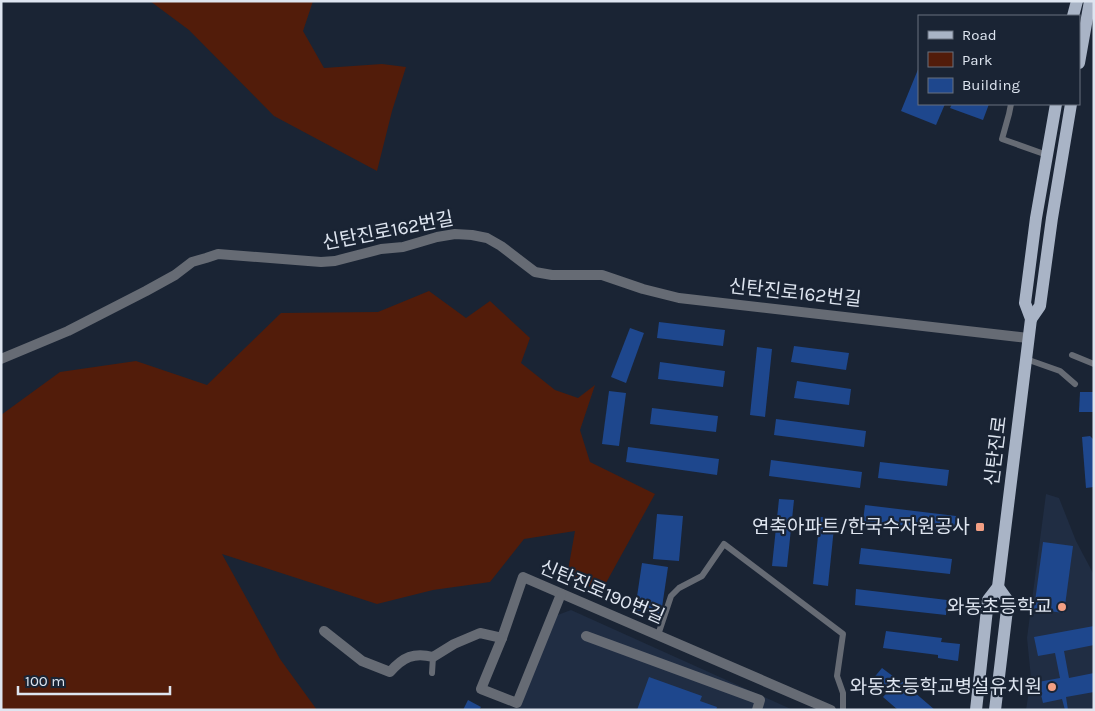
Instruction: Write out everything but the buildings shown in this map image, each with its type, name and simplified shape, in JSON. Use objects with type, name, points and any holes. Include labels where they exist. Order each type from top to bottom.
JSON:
[{"type":"main road","points":[[1080,57],[1090,1]]},
{"type":"main road","name":"신탄진로","points":[[1031,319],[1025,303],[1036,218],[1056,105]]},
{"type":"main road","name":"신탄진로","points":[[976,710],[988,600],[998,587],[1028,338],[1031,319],[1040,306],[1071,105]]},
{"type":"main road","name":"신탄진로","points":[[995,710],[1008,601],[998,587]]},
{"type":"street","name":"신탄진로162번길","points":[[1,360],[76,327],[146,292],[175,275],[192,262],[218,254],[321,262],[335,261],[455,234],[487,238],[501,246],[535,272],[552,275],[602,275],[643,289],[678,298],[1028,338]]},
{"type":"street","name":"신탄진로190번길","points":[[502,638],[523,577],[831,710]]},
{"type":"street","points":[[324,631],[362,661],[390,672],[406,658],[422,654],[433,657],[454,644],[480,633],[502,638],[482,689],[517,703],[561,594]]},
{"type":"street","points":[[586,636],[760,700],[756,710]]},
{"type":"lane","points":[[1011,105],[1002,138],[1047,155]]},
{"type":"lane","points":[[1072,355],[1094,364]]},
{"type":"lane","points":[[1026,360],[1060,371],[1075,384]]},
{"type":"lane","points":[[658,635],[671,596],[679,588],[702,576],[724,544],[843,634],[838,676],[843,693],[843,710]]},
{"type":"lane","points":[[432,673],[433,657]]},
{"type":"shaded area","name":"와동초등학교","points":[[1046,494],[1059,498],[1076,541],[1094,575],[1094,710],[1026,710],[1031,678],[1027,638]]},
{"type":"shaded area","points":[[571,610],[793,710],[519,710],[555,616]]},
{"type":"green space","points":[[150,1],[313,1],[303,31],[324,68],[382,64],[406,67],[392,111],[377,171],[274,116],[189,30]]},
{"type":"green space","points":[[429,291],[466,318],[490,301],[530,338],[521,363],[555,390],[578,398],[595,385],[580,430],[590,462],[655,494],[601,592],[567,576],[575,531],[524,539],[490,582],[433,590],[377,604],[222,554],[280,659],[317,710],[1,710],[1,415],[60,372],[136,361],[207,385],[281,313],[378,312]]},
{"type":"place","name":"연축아파트/한국수자원공사","points":[[980,527]]},
{"type":"place","name":"와동초등학교","points":[[1062,607]]},
{"type":"place","name":"와동초등학교병설유치원","points":[[1052,687]]}]
